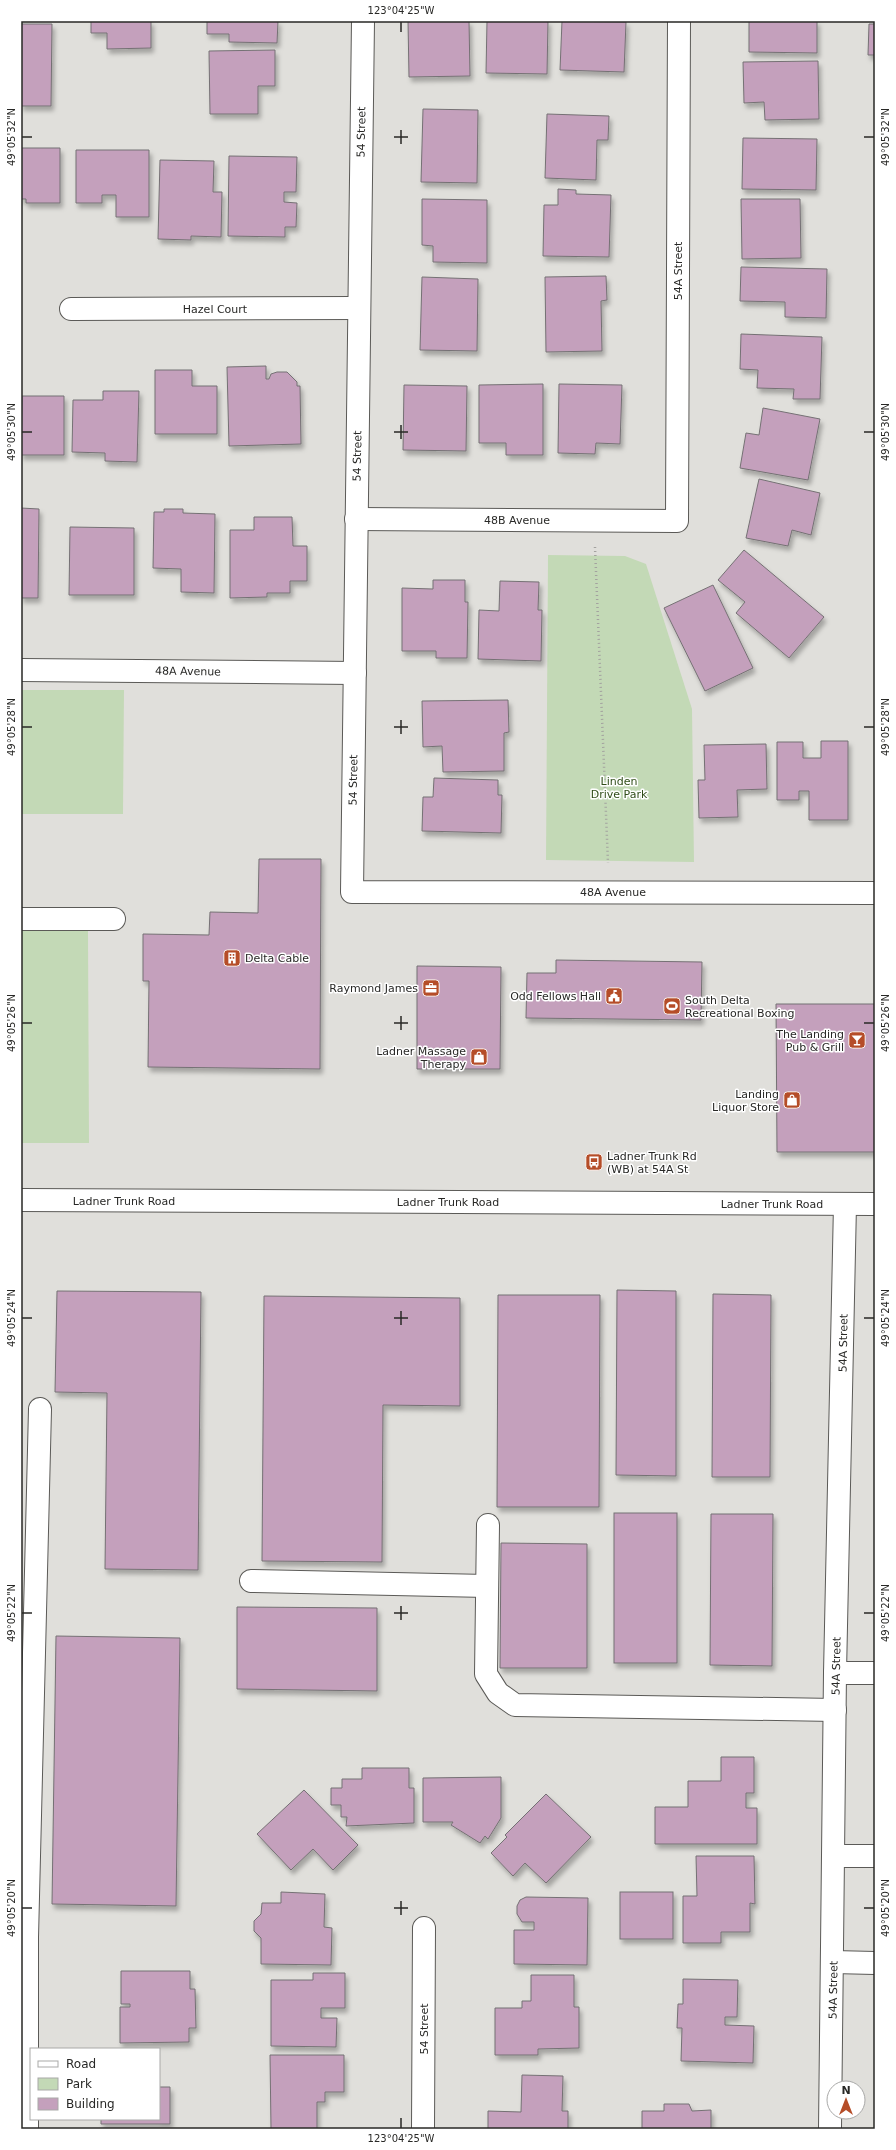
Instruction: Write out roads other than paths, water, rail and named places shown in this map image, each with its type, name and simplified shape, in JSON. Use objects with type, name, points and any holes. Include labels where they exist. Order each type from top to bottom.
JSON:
[{"type":"street","name":"54 Street","points":[[352,892],[363,21]]},
{"type":"street","name":"54A Street","points":[[677,521],[679,21]]},
{"type":"street","name":"Hazel Court","points":[[71,309],[359,308]]},
{"type":"street","name":"48B Avenue","points":[[356,519],[677,521]]},
{"type":"street","name":"48A Avenue","points":[[21,670],[354,673]]},
{"type":"street","name":"48A Avenue","points":[[352,892],[875,893]]},
{"type":"street","points":[[21,919],[114,919]]},
{"type":"street","name":"Ladner Trunk Road","points":[[21,1200],[875,1204]]},
{"type":"street","name":"54A Street","points":[[830,2129],[835,1673],[846,1204]]},
{"type":"street","points":[[27,2129],[28,1614],[40,1409]]},
{"type":"street","points":[[488,1525],[486,1674],[498,1693],[515,1705],[835,1710]]},
{"type":"street","points":[[251,1581],[487,1586]]},
{"type":"street","points":[[835,1673],[875,1673]]},
{"type":"street","points":[[834,1856],[875,1856]]},
{"type":"street","name":"54 Street","points":[[423,2129],[424,1928]]},
{"type":"street","points":[[833,1962],[875,1963]]},
{"type":"place","name":"Delta Cable","points":[[232,958]]},
{"type":"place","name":"Raymond James","points":[[431,988]]},
{"type":"place","name":"Odd Fellows Hall","points":[[614,996]]},
{"type":"place","name":"South Delta Recreational Boxing","points":[[672,1006]]},
{"type":"place","name":"The Landing Pub & Grill","points":[[857,1040]]},
{"type":"place","name":"Ladner Massage Therapy","points":[[479,1057]]},
{"type":"place","name":"Landing Liquor Store","points":[[792,1100]]},
{"type":"place","name":"Ladner Trunk Rd (WB) at 54A St","points":[[594,1162]]},
{"type":"park label","name":"Linden Drive Park","points":[[619,787]]}]
